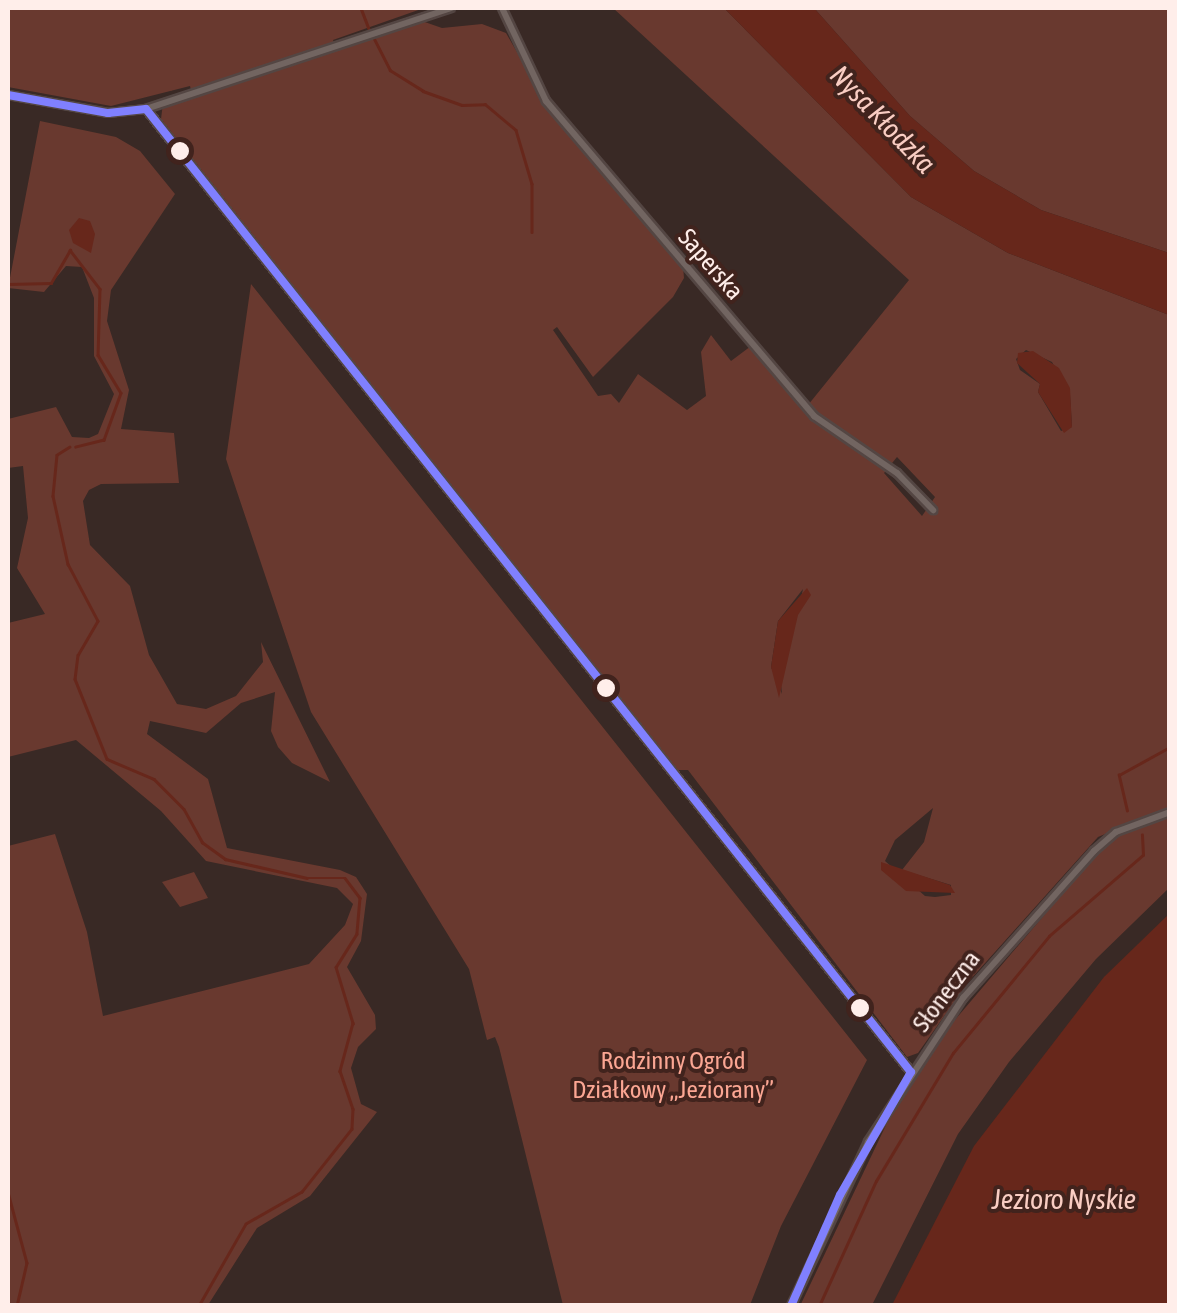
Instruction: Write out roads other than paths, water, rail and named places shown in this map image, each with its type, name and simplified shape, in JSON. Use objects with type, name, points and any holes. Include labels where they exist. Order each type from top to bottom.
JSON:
[{"type":"street","points":[[8,95],[108,113],[146,109],[451,8]]},
{"type":"street","name":"Saperska","points":[[502,8],[546,100],[814,416],[898,473],[933,510]]},
{"type":"street","points":[[146,109],[911,1072]]},
{"type":"street","name":"Słoneczna","points":[[791,1306],[840,1195],[911,1072],[984,973],[1094,850],[1116,832],[1170,812]]},
{"type":"water","name":"Nysa Kłodzka","points":[[724,8],[814,8],[910,116],[974,171],[1041,210],[1169,253],[1169,315],[1008,253],[911,197]]},
{"type":"water","points":[[79,218],[90,221],[95,234],[91,253],[73,243],[69,230]]},
{"type":"water","points":[[1033,351],[1059,368],[1070,388],[1072,427],[1064,433],[1038,392],[1040,384],[1017,363],[1018,353]]},
{"type":"water","points":[[807,588],[811,595],[798,615],[779,698],[771,667],[778,621]]},
{"type":"water","points":[[881,862],[950,885],[955,893],[906,891],[881,870]]},
{"type":"water","name":"Jezioro Nyskie","points":[[1169,914],[1169,1305],[892,1305],[974,1146],[1104,977]]},
{"type":"waterway","points":[[361,8],[370,31]]},
{"type":"waterway","points":[[374,38],[390,70],[423,91],[462,105],[485,104],[516,130],[532,184],[532,232]]},
{"type":"waterway","points":[[8,284],[51,283],[70,250],[100,289],[98,355],[121,393],[104,440],[76,447]]},
{"type":"waterway","points":[[70,447],[57,455],[53,496],[68,564],[98,621],[78,655],[75,679],[107,759],[154,779],[184,809],[202,842],[225,859],[307,878],[345,878],[360,898],[357,934],[336,967],[353,1023],[340,1071],[353,1109],[352,1129],[302,1192],[246,1224],[199,1306]]},
{"type":"waterway","points":[[1127,811],[1119,775],[1170,747]]},
{"type":"waterway","points":[[819,1306],[876,1181],[953,1053],[1049,936],[1143,855],[1142,835]]},
{"type":"waterway","points":[[8,1192],[27,1263],[17,1306]]},
{"type":"park label","name":"Rodzinny Ogród Działkowy „Jeziorany”","points":[[673,1076]]}]
